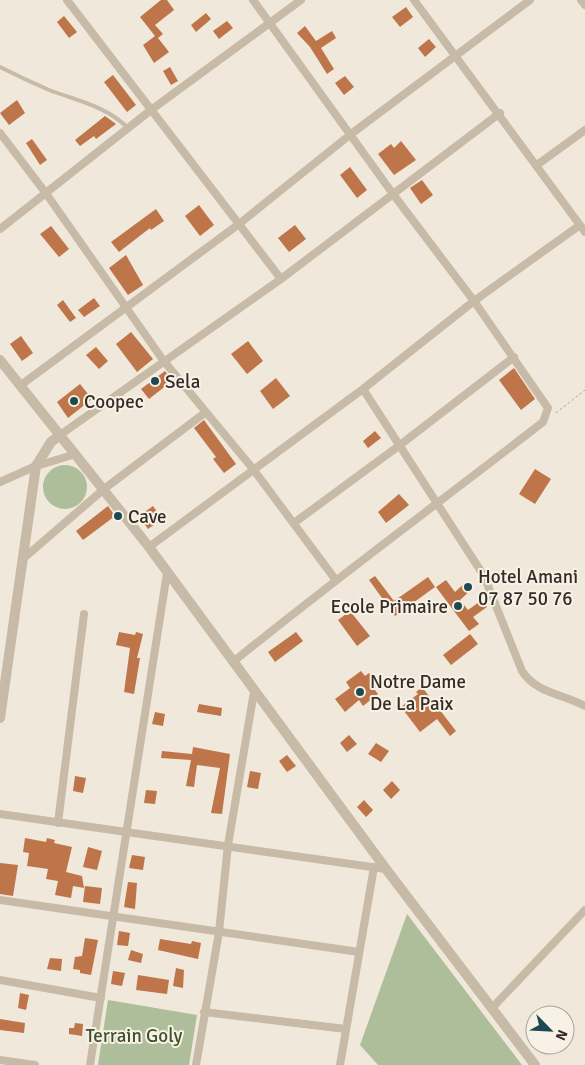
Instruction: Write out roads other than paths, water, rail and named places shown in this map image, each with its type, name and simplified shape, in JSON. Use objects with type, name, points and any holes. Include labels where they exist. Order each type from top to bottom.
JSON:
[{"type":"street","points":[[67,0],[281,279]]},
{"type":"street","points":[[234,662],[335,579],[436,506],[544,422],[548,414],[546,402],[474,300],[393,194],[253,0]]},
{"type":"street","points":[[0,229],[151,110],[301,0]]},
{"type":"street","points":[[149,547],[363,389],[474,300],[582,228],[500,113],[414,0]]},
{"type":"street","points":[[20,385],[239,224],[351,134],[530,0]]},
{"type":"street","points":[[581,0],[585,5]]},
{"type":"street","points":[[0,718],[36,466],[51,442],[163,360],[281,279],[500,113]]},
{"type":"street","points":[[537,165],[585,130]]},
{"type":"street","points":[[0,133],[45,192],[163,360],[253,469],[335,579]]},
{"type":"street","points":[[294,523],[400,445],[514,357]]},
{"type":"street","points":[[0,360],[149,547],[254,692],[535,1065]]},
{"type":"street","points":[[363,389],[400,445],[436,506],[484,576],[522,671],[529,682],[537,688],[568,697],[585,706]]},
{"type":"street","points":[[24,558],[104,489],[206,412]]},
{"type":"street","points":[[0,482],[36,466],[76,454]]},
{"type":"street","points":[[90,1065],[115,917],[168,573]]},
{"type":"street","points":[[58,823],[84,614]]},
{"type":"street","points":[[196,1065],[219,932],[228,845],[254,692]]},
{"type":"street","points":[[0,814],[386,869]]},
{"type":"street","points":[[340,1065],[374,867]]},
{"type":"street","points":[[0,900],[359,952]]},
{"type":"street","points":[[492,1008],[585,910]]},
{"type":"street","points":[[0,980],[101,998]]},
{"type":"street","points":[[204,1012],[346,1029]]},
{"type":"street","points":[[0,1060],[35,1065]]},
{"type":"lane","points":[[0,67],[49,90],[102,108],[116,116],[128,128]]},
{"type":"place","name":"Sela","points":[[155,381]]},
{"type":"place","name":"Coopec","points":[[74,401]]},
{"type":"place","name":"Cave","points":[[118,516]]},
{"type":"place","name":"Hotel Amani 07 87 50 76","points":[[468,587]]},
{"type":"place","name":"Ecole Primaire","points":[[458,606]]},
{"type":"place","name":"Notre Dame De La Paix","points":[[360,692]]},
{"type":"park label","name":"Terrain Goly","points":[[134,1035]]}]
